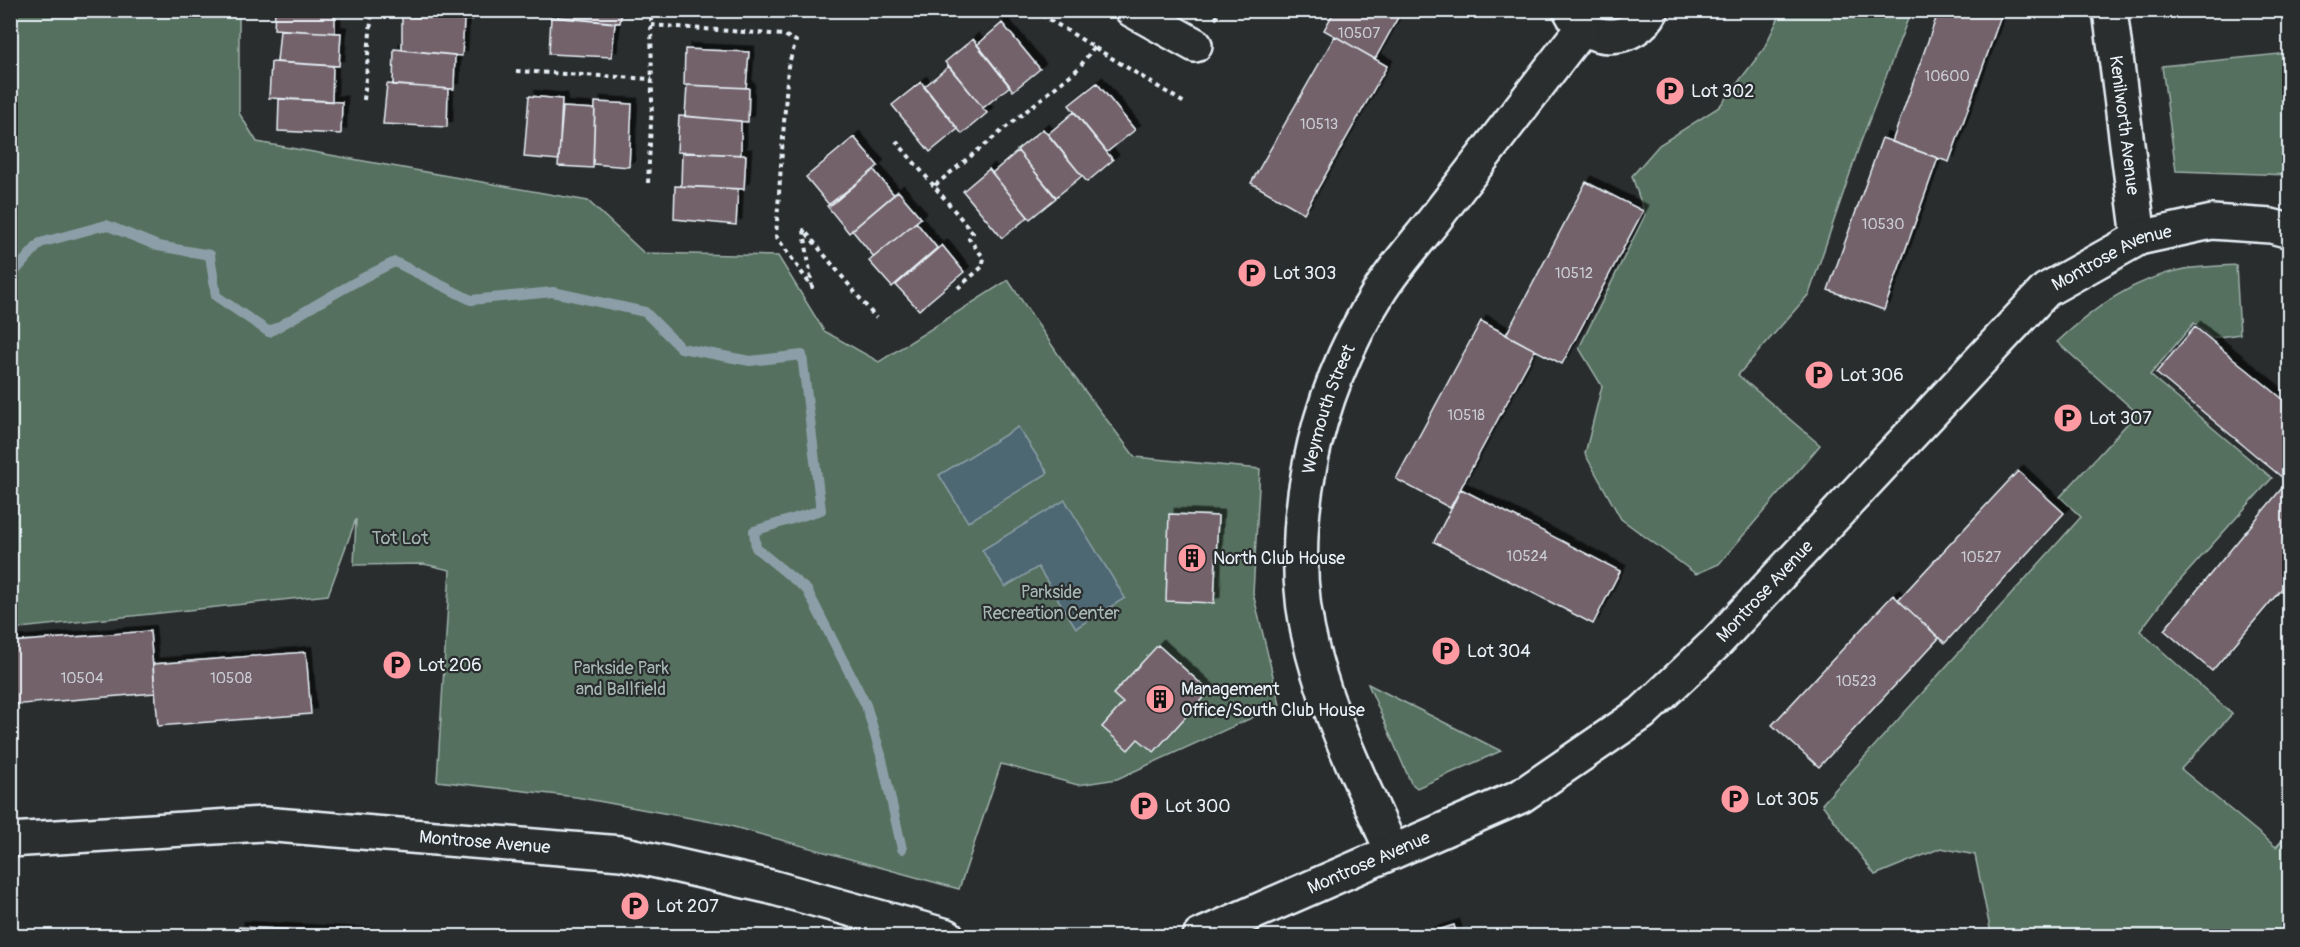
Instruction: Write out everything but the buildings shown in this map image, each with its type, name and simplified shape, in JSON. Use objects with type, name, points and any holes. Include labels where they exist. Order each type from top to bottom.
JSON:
[{"type":"street","points":[[1132,10],[1194,45]]},
{"type":"street","name":"Weymouth Street","points":[[1392,851],[1338,730],[1312,651],[1300,562],[1302,507],[1317,432],[1348,350],[1379,292],[1577,19],[1610,37],[1624,35],[1637,29],[1652,10]]},
{"type":"street","name":"Kenilworth Avenue","points":[[2110,10],[2139,238]]},
{"type":"street","name":"Montrose Avenue","points":[[1200,936],[1521,796],[1642,712],[1715,644],[2046,290],[2139,238],[2212,222],[2271,226],[2289,231]]},
{"type":"street","name":"Montrose Avenue","points":[[10,840],[263,824],[610,852],[771,887],[947,936]]},
{"type":"path","points":[[364,100],[372,10]]},
{"type":"path","points":[[648,183],[652,79],[651,10]]},
{"type":"path","points":[[1034,10],[1186,104]]},
{"type":"path","points":[[1211,10],[1218,15]]},
{"type":"path","points":[[651,25],[784,35],[796,41],[788,66],[776,236],[812,286],[804,230],[876,318]]},
{"type":"path","points":[[934,186],[1079,68],[1094,47]]},
{"type":"path","points":[[516,71],[652,79]]},
{"type":"path","points":[[896,141],[973,233],[969,239],[984,258],[982,267],[958,288]]},
{"type":"green space","points":[[10,11],[239,11],[239,113],[257,142],[588,201],[644,253],[778,256],[824,331],[879,362],[1008,280],[1066,366],[1135,457],[1260,469],[1253,593],[1280,705],[1117,779],[1078,785],[1001,764],[959,889],[723,824],[576,797],[437,781],[450,570],[424,564],[354,565],[356,519],[328,595],[11,629]]},
{"type":"green space","points":[[1782,11],[1911,11],[1860,144],[1809,294],[1738,375],[1820,445],[1719,564],[1696,574],[1621,519],[1585,454],[1602,386],[1579,348],[1645,215],[1632,176],[1659,145],[1719,107],[1763,50]]},
{"type":"green space","points":[[2289,53],[2289,175],[2176,171],[2162,66]]},
{"type":"green space","points":[[2236,265],[2240,334],[2212,338],[2194,323],[2150,375],[2272,478],[2167,595],[2140,631],[2232,714],[2181,769],[2276,847],[2289,833],[2289,936],[2018,936],[1991,933],[1975,855],[1941,848],[1875,875],[1822,804],[2081,517],[2060,497],[2137,413],[2057,342],[2100,306],[2149,279],[2185,269]]},
{"type":"green space","points":[[1368,684],[1501,751],[1417,788],[1411,783]]},
{"type":"water","points":[[1018,427],[1048,473],[968,522],[939,475]]},
{"type":"water","points":[[1065,500],[1125,598],[1076,628],[1038,567],[1005,587],[982,550]]},
{"type":"waterway","points":[[10,277],[40,243],[106,225],[158,246],[210,255],[216,296],[269,332],[347,286],[395,262],[471,300],[553,292],[645,312],[681,348],[750,361],[802,355],[821,510],[754,531],[756,548],[807,590],[866,705],[881,755],[902,849]]},
{"type":"place","name":"Lot 302","points":[[1670,91]]},
{"type":"place","name":"Lot 303","points":[[1252,273]]},
{"type":"place","name":"Lot 306","points":[[1819,375]]},
{"type":"place","name":"Lot 307","points":[[2068,418]]},
{"type":"place","name":"North Club House","points":[[1192,558]]},
{"type":"place","name":"Lot 304","points":[[1446,651]]},
{"type":"place","name":"Lot 206","points":[[397,665]]},
{"type":"place","name":"Management Office/South Club House","points":[[1160,699]]},
{"type":"place","name":"Lot 305","points":[[1735,799]]},
{"type":"place","name":"Lot 300","points":[[1144,806]]},
{"type":"place","name":"Lot 207","points":[[635,906]]},
{"type":"park label","name":"Tot Lot","points":[[400,538]]},
{"type":"park label","name":"Parkside Recreation Center","points":[[1051,602]]},
{"type":"park label","name":"Parkside Park and Ballfield","points":[[621,678]]}]
